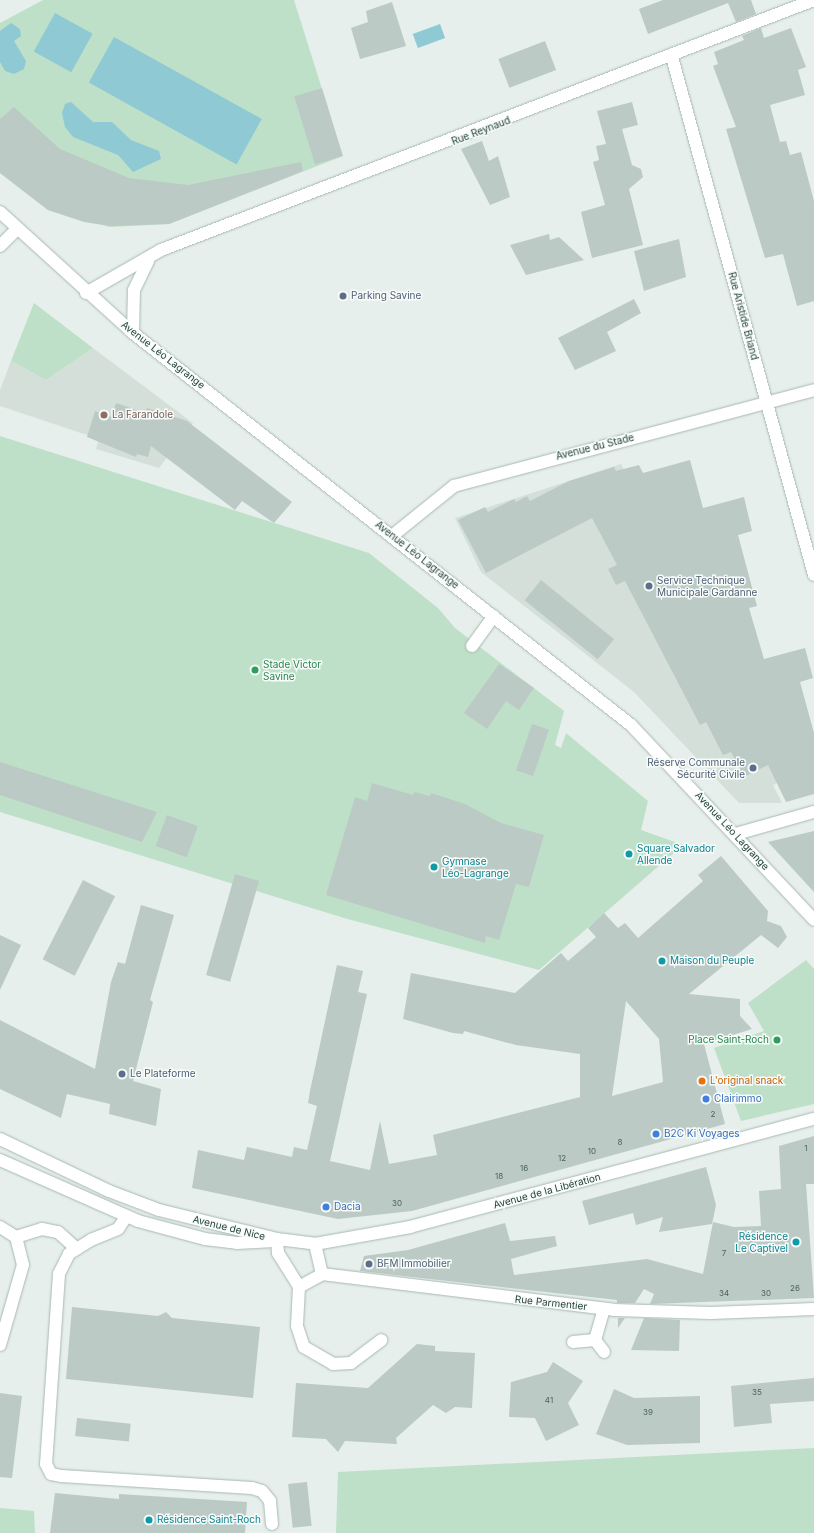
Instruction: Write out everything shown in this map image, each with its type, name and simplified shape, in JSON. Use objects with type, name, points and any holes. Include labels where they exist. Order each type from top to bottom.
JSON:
[{"type":"street","name":"Rue Reynaud","points":[[86,293],[148,261],[161,250],[672,57],[814,0]]},
{"type":"street","name":"Rue Aristide Briand","points":[[672,57],[814,575]]},
{"type":"street","name":"Avenue Léo Lagrange","points":[[0,212],[86,293],[133,333],[631,725],[736,834],[814,920]]},
{"type":"street","points":[[0,246],[17,229]]},
{"type":"street","name":"Rue Reynaud","points":[[133,333],[134,290],[148,261]]},
{"type":"street","name":"Avenue du Stade","points":[[392,536],[454,486],[814,390]]},
{"type":"street","points":[[472,646],[494,616]]},
{"type":"street","points":[[736,834],[814,812]]},
{"type":"street","name":"Avenue de la Libération","points":[[277,1240],[315,1244],[410,1227],[814,1119]]},
{"type":"street","name":"Avenue de Nice","points":[[0,1139],[109,1191],[159,1210],[277,1240]]},
{"type":"street","name":"Avenue de Nice","points":[[0,1160],[126,1217],[204,1239],[238,1243],[277,1240]]},
{"type":"street","points":[[126,1217],[118,1229],[77,1248],[70,1254],[59,1274],[55,1298],[46,1464],[51,1474],[252,1488],[262,1491],[270,1501],[272,1524]]},
{"type":"street","points":[[0,1228],[16,1237],[22,1250],[23,1265],[0,1345]]},
{"type":"street","points":[[16,1237],[42,1229],[58,1232],[77,1248]]},
{"type":"street","points":[[277,1240],[278,1253],[299,1287],[297,1326],[304,1347],[319,1359],[333,1364],[351,1363],[381,1340]]},
{"type":"street","points":[[299,1287],[322,1274],[315,1244]]},
{"type":"street","name":"Rue Parmentier","points":[[322,1274],[604,1309],[711,1313],[814,1309]]},
{"type":"street","points":[[595,1340],[604,1309]]},
{"type":"street","points":[[573,1342],[595,1340]]},
{"type":"street","points":[[595,1340],[604,1352]]},
{"type":"shaded area","name":"La Farandole","points":[[93,348],[193,423],[159,468],[96,449],[99,439],[0,406],[0,390],[11,361],[46,380]]},
{"type":"shaded area","points":[[621,464],[784,780],[773,785],[782,803],[739,803],[634,692],[481,572],[455,518]]},
{"type":"green space","points":[[43,0],[294,0],[343,156],[169,224],[110,227],[48,210],[0,173],[0,23]]},
{"type":"green space","points":[[34,303],[93,348],[46,380],[11,361]]},
{"type":"green space","name":"Stade Victor Savine","points":[[0,436],[369,553],[438,608],[455,628],[564,711],[555,745],[561,748],[566,733],[648,801],[641,830],[683,845],[539,970],[344,918],[0,812]]},
{"type":"green space","name":"Place Saint-Roch","points":[[806,960],[814,969],[814,1104],[741,1121],[714,1048],[764,1031],[748,1003]]},
{"type":"green space","points":[[814,1448],[814,1533],[336,1533],[338,1472]]},
{"type":"green space","points":[[0,1508],[34,1511],[35,1533],[0,1533]]},
{"type":"water","points":[[55,13],[93,34],[71,72],[34,51]]},
{"type":"water","points":[[11,23],[20,29],[21,36],[14,41],[26,61],[24,69],[14,74],[5,71],[0,62],[0,31]]},
{"type":"water","points":[[440,24],[445,38],[418,48],[413,34]]},
{"type":"water","points":[[114,37],[262,119],[237,164],[89,82]]},
{"type":"water","points":[[71,102],[93,122],[112,122],[131,140],[159,151],[161,159],[133,172],[118,155],[73,137],[65,127],[62,113],[65,104]]},
{"type":"building","points":[[663,0],[751,0],[756,14],[736,22],[728,3],[648,34],[639,9]]},
{"type":"building","points":[[392,2],[406,46],[360,59],[351,28],[368,22],[366,11]]},
{"type":"building","points":[[761,28],[764,38],[791,28],[806,67],[798,70],[805,95],[770,105],[780,142],[786,141],[790,155],[801,152],[814,201],[814,301],[797,306],[783,254],[765,258],[726,129],[736,127],[713,66],[718,64],[714,52],[744,40],[742,36]]},
{"type":"building","points":[[545,41],[556,70],[509,88],[498,59]]},
{"type":"building","points":[[322,88],[343,156],[315,164],[294,96]]},
{"type":"building","points":[[632,102],[638,125],[622,129],[632,165],[641,169],[643,177],[629,189],[643,245],[592,258],[581,212],[605,205],[593,162],[599,160],[596,146],[606,144],[597,111]]},
{"type":"building","points":[[14,107],[60,149],[129,178],[188,185],[301,162],[303,171],[169,224],[110,226],[84,222],[48,210],[0,173],[0,119]]},
{"type":"building","points":[[482,141],[489,161],[498,156],[510,197],[490,205],[461,149]]},
{"type":"building","points":[[549,234],[550,240],[559,237],[584,260],[526,275],[510,245]]},
{"type":"building","points":[[679,239],[686,277],[644,291],[634,251]]},
{"type":"building","points":[[634,299],[641,313],[607,332],[616,351],[575,370],[558,338]]},
{"type":"building","points":[[116,403],[145,413],[147,408],[187,421],[292,502],[274,523],[242,501],[235,510],[151,446],[148,457],[137,454],[136,457],[87,437],[95,411],[112,417]]},
{"type":"building","points":[[690,460],[703,508],[744,497],[752,531],[738,535],[757,606],[749,608],[764,659],[805,648],[813,678],[800,682],[814,733],[814,794],[786,802],[768,765],[744,777],[731,752],[723,755],[706,722],[700,725],[625,581],[616,585],[608,569],[617,565],[592,518],[486,573],[458,520],[485,507],[488,512],[514,499],[516,502],[527,496],[530,501],[569,481],[614,467],[616,471],[639,465],[643,473]]},
{"type":"building","points":[[541,580],[614,639],[598,659],[525,600]]},
{"type":"building","points":[[499,664],[534,688],[519,710],[506,701],[487,729],[464,713]]},
{"type":"building","points":[[532,724],[549,730],[533,776],[516,770]]},
{"type":"building","points":[[0,762],[157,812],[142,842],[0,795]]},
{"type":"building","name":"Gymnase Léo-Lagrange","points":[[372,783],[413,795],[415,792],[430,796],[431,793],[465,804],[501,823],[544,835],[529,887],[516,884],[499,940],[486,936],[485,943],[326,895],[355,797],[367,801]]},
{"type":"building","points":[[167,815],[198,826],[187,857],[156,846]]},
{"type":"building","points":[[814,831],[814,892],[768,842]]},
{"type":"building","points":[[721,856],[768,911],[767,921],[781,926],[787,937],[778,948],[761,935],[689,994],[740,999],[740,1016],[752,1029],[704,1044],[725,1124],[412,1211],[338,1219],[192,1188],[198,1150],[244,1160],[247,1147],[292,1157],[294,1147],[307,1150],[317,1106],[308,1103],[337,965],[363,971],[358,992],[367,994],[330,1161],[370,1170],[380,1121],[389,1164],[437,1155],[433,1135],[580,1097],[580,1054],[516,1045],[464,1031],[463,1034],[453,1033],[403,1019],[411,973],[515,993],[561,953],[568,961],[596,937],[588,928],[604,913],[618,928],[625,923],[638,938],[703,881],[698,875]],"holes":[[[626,1001],[659,1039],[663,1082],[612,1096]]]},
{"type":"building","points":[[235,874],[259,881],[230,982],[206,975]]},
{"type":"building","points":[[83,880],[115,896],[75,976],[43,959]]},
{"type":"building","points":[[141,905],[174,915],[150,1000],[153,1002],[133,1081],[161,1089],[156,1126],[109,1114],[110,1104],[67,1094],[61,1118],[0,1089],[0,1020],[95,1069],[111,982],[118,962],[125,964]]},
{"type":"building","points":[[0,935],[21,945],[0,990]]},
{"type":"building","points":[[814,1136],[814,1184],[806,1184],[814,1298],[650,1304],[654,1294],[644,1289],[635,1303],[617,1303],[617,1300],[360,1271],[364,1256],[408,1250],[505,1223],[510,1241],[555,1236],[557,1246],[511,1259],[514,1275],[647,1259],[703,1274],[713,1222],[734,1227],[761,1226],[759,1191],[781,1189],[779,1146]]},
{"type":"building","points":[[706,1167],[716,1205],[712,1224],[659,1232],[663,1217],[636,1225],[633,1213],[589,1225],[582,1201]]},
{"type":"building","points":[[72,1307],[158,1316],[166,1312],[172,1318],[260,1327],[253,1398],[66,1379]]},
{"type":"building","points":[[618,1318],[625,1318],[618,1328]]},
{"type":"building","points":[[644,1318],[680,1320],[679,1351],[631,1350]]},
{"type":"building","points":[[417,1344],[435,1346],[435,1351],[475,1353],[472,1408],[455,1407],[446,1413],[433,1405],[396,1438],[397,1444],[345,1441],[338,1452],[326,1439],[292,1437],[296,1383],[368,1388]]},
{"type":"building","points":[[553,1362],[583,1381],[568,1403],[579,1425],[546,1441],[535,1418],[509,1417],[511,1382],[547,1372]]},
{"type":"building","points":[[814,1378],[814,1401],[770,1404],[772,1423],[734,1427],[731,1386]]},
{"type":"building","points":[[614,1389],[634,1398],[700,1396],[700,1443],[627,1445],[596,1434]]},
{"type":"building","points":[[0,1393],[22,1396],[12,1478],[0,1477]]},
{"type":"building","points":[[77,1418],[131,1424],[129,1442],[75,1436]]},
{"type":"building","points":[[307,1482],[312,1526],[293,1528],[288,1484]]},
{"type":"building","name":"Résidence Saint-Roch","points":[[55,1493],[119,1499],[119,1494],[247,1502],[245,1533],[50,1533]]},
{"type":"place","name":"Parking Savine","points":[[343,296]]},
{"type":"place","name":"La Farandole","points":[[104,415]]},
{"type":"place","name":"Service Technique Municipale Gardanne","points":[[649,586]]},
{"type":"place","name":"Stade Victor Savine","points":[[255,670]]},
{"type":"place","name":"Réserve Communale Sécurité Civile","points":[[753,768]]},
{"type":"place","name":"Square Salvador Allende","points":[[629,854]]},
{"type":"place","name":"Gymnase Léo-Lagrange","points":[[434,867]]},
{"type":"place","name":"Maison du Peuple","points":[[662,961]]},
{"type":"place","name":"Place Saint-Roch","points":[[777,1040]]},
{"type":"place","name":"Le Plateforme","points":[[122,1074]]},
{"type":"place","name":"L'original snack","points":[[702,1081]]},
{"type":"place","name":"Clairimmo","points":[[706,1099]]},
{"type":"place","name":"B2C Ki Voyages","points":[[656,1134]]},
{"type":"place","name":"Dacia","points":[[326,1207]]},
{"type":"place","name":"Résidence Le Captivel","points":[[796,1242]]},
{"type":"place","name":"BFM Immobilier","points":[[369,1264]]},
{"type":"place","name":"Résidence Saint-Roch","points":[[149,1520]]}]
